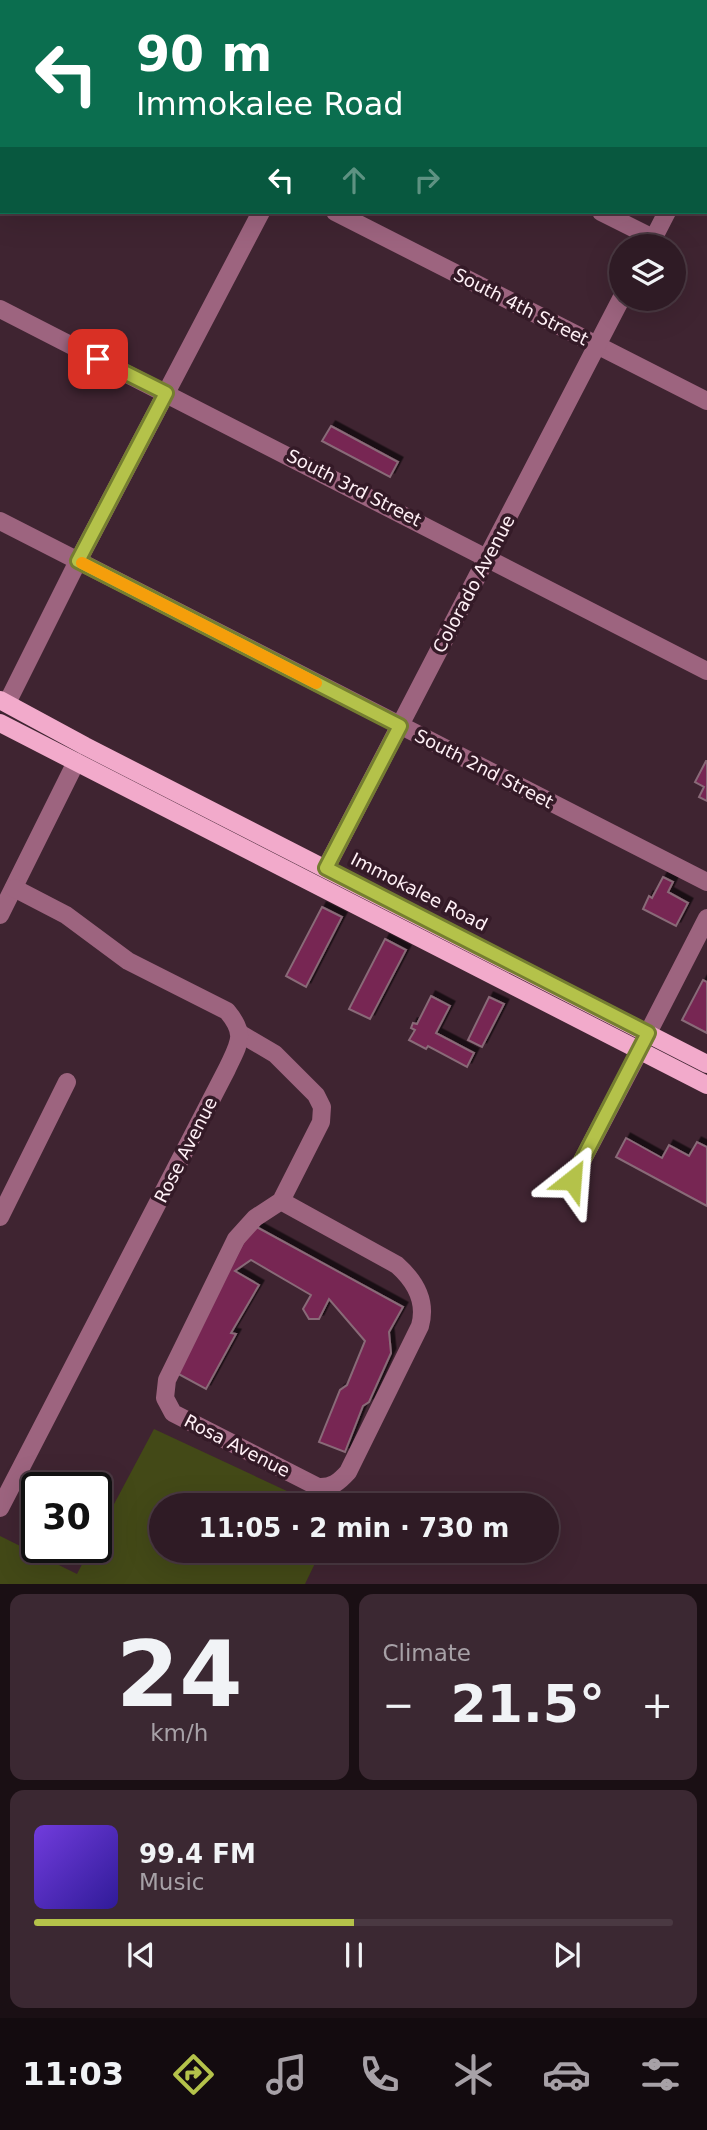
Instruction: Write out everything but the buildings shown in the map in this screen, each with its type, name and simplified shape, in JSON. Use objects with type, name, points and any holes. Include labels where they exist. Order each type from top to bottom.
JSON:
[{"type":"main road","name":"Immokalee Road","points":[[2,707],[80,754],[317,886],[707,1085]]},
{"type":"main road","name":"Immokalee Road","points":[[0,723],[80,754],[326,868],[707,1064]]},
{"type":"main road","points":[[317,886],[326,868]]},
{"type":"main road","points":[[640,1050],[648,1033]]},
{"type":"street","points":[[2,707],[260,214]]},
{"type":"street","name":"South 4th Street","points":[[339,214],[707,401]]},
{"type":"street","points":[[604,214],[636,234]]},
{"type":"street","points":[[656,234],[666,214]]},
{"type":"street","name":"South 3rd Street","points":[[0,309],[707,671]]},
{"type":"street","name":"Colorado Avenue","points":[[326,868],[615,311]]},
{"type":"street","name":"South 2nd Street","points":[[0,521],[707,882]]},
{"type":"street","points":[[0,915],[80,754]]},
{"type":"street","points":[[14,888],[66,915],[128,961],[227,1011],[237,1023],[241,1034]]},
{"type":"street","points":[[648,1033],[707,918]]},
{"type":"street","name":"Rosa Avenue","points":[[241,1034],[275,1054],[316,1094],[322,1107],[321,1122],[281,1201],[255,1218],[236,1239],[167,1380],[164,1398],[173,1413],[318,1487],[328,1488],[348,1472],[420,1326],[420,1295],[411,1277],[397,1265],[281,1201]]},
{"type":"street","name":"Rose Avenue","points":[[0,1508],[227,1069],[239,1045],[241,1034]]},
{"type":"street","points":[[572,1180],[640,1050]]},
{"type":"street","points":[[0,1217],[67,1082]]},
{"type":"green space","points":[[154,1429],[291,1493],[149,1493],[149,1563],[315,1563],[305,1584],[0,1584],[0,1536],[21,1546],[21,1563],[55,1563],[77,1574],[83,1563],[112,1563],[112,1508]]},
{"type":"slow traffic","points":[[82,563],[316,683]]},
{"type":"route","points":[[98,359],[166,393],[78,561],[400,726],[326,868],[648,1033],[572,1180]]}]
